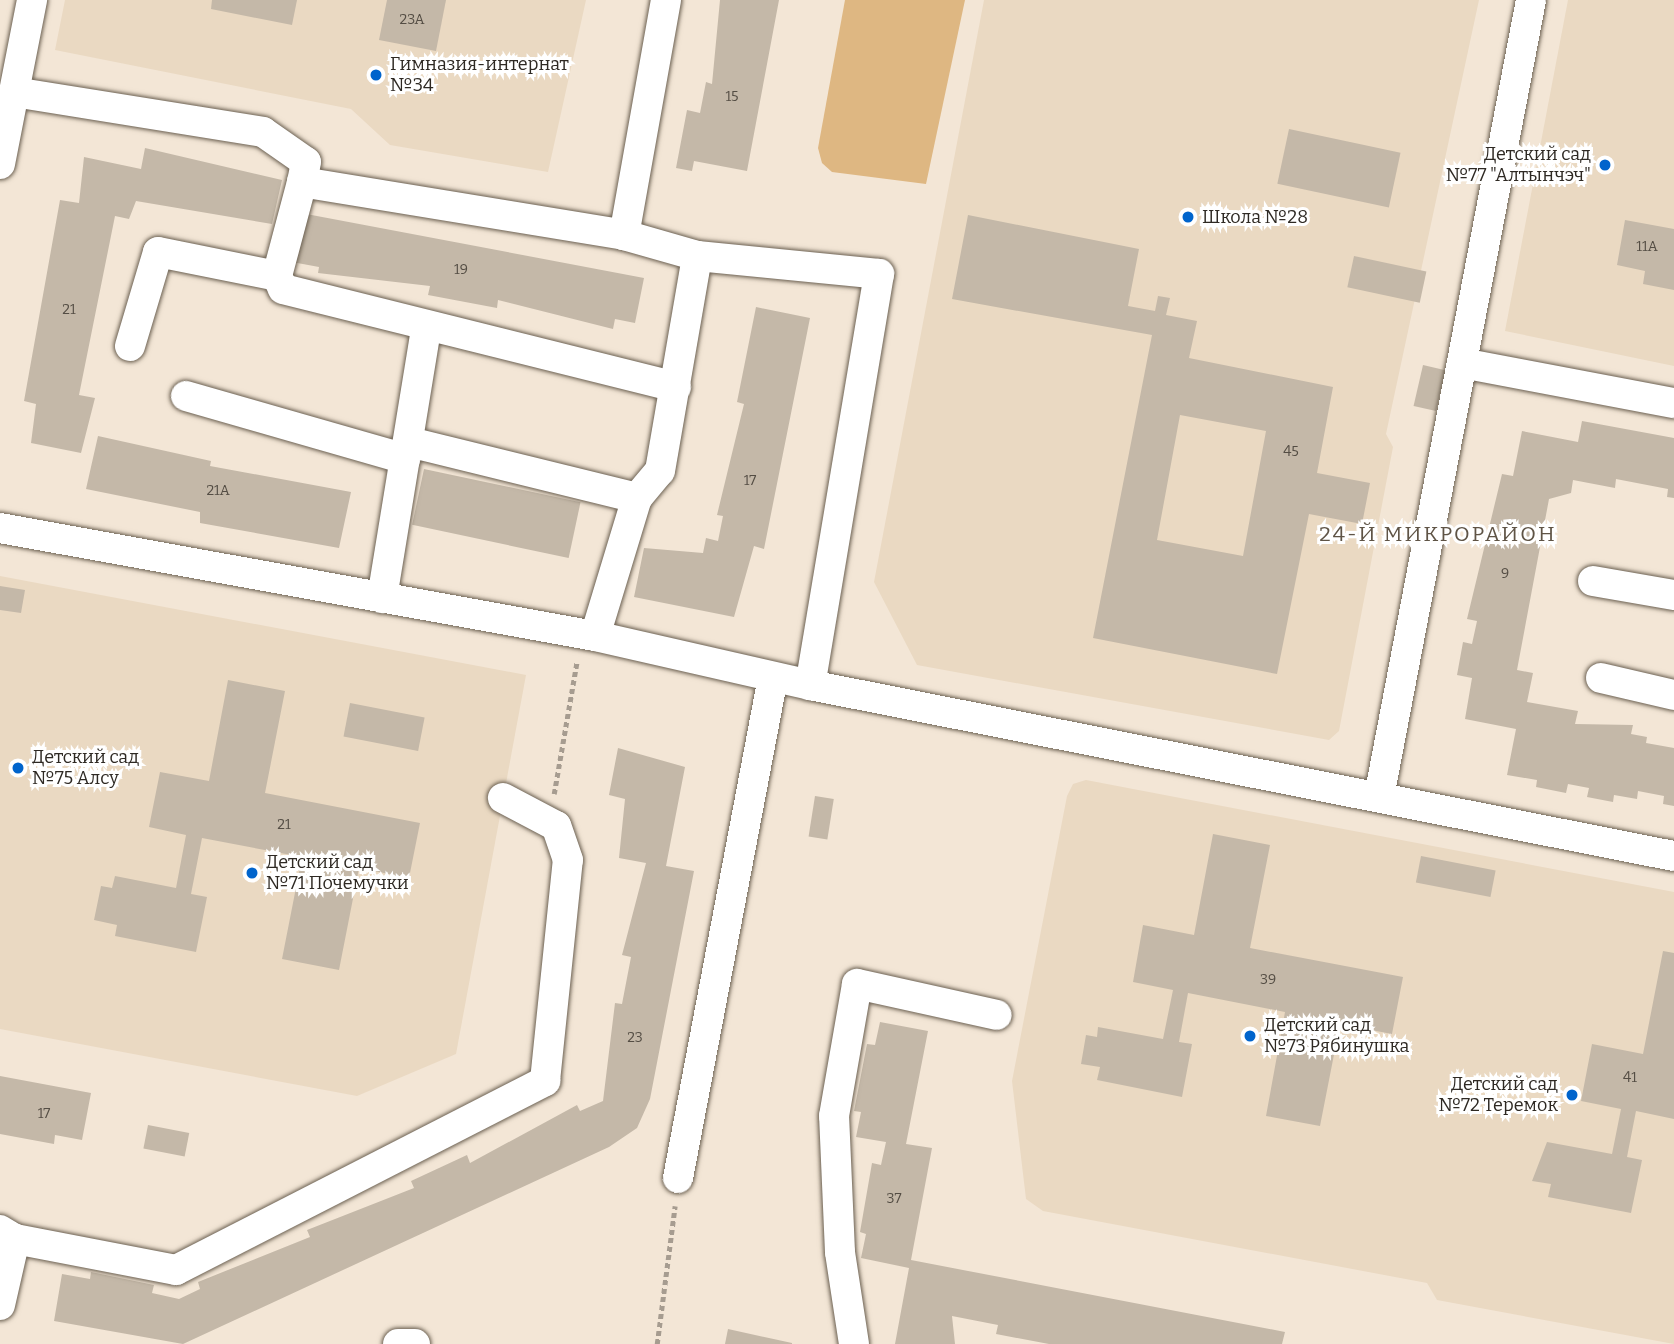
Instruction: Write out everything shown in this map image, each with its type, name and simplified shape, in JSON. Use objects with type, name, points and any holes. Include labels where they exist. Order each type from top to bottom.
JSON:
[{"type":"lane","points":[[0,164],[32,0]]},
{"type":"lane","points":[[624,235],[666,0]]},
{"type":"lane","points":[[1379,797],[1531,0]]},
{"type":"lane","points":[[14,92],[263,132],[306,162],[277,276],[283,289],[426,328],[676,387]]},
{"type":"lane","points":[[302,182],[624,235],[697,256],[879,274],[810,685]]},
{"type":"lane","points":[[130,346],[158,252],[277,276]]},
{"type":"lane","points":[[588,635],[637,498],[660,471],[697,256]]},
{"type":"lane","points":[[382,598],[426,328]]},
{"type":"lane","points":[[1462,363],[1674,402]]},
{"type":"lane","points":[[186,396],[407,451],[637,498]]},
{"type":"lane","points":[[0,528],[588,635],[810,685],[1674,856]]},
{"type":"lane","points":[[1593,581],[1674,595]]},
{"type":"lane","points":[[678,1178],[772,677]]},
{"type":"lane","points":[[1601,678],[1674,695]]},
{"type":"lane","points":[[0,1305],[8,1234],[176,1270],[545,1081],[568,860],[549,822],[503,798]]},
{"type":"lane","points":[[854,1344],[840,1252],[834,1116],[857,984],[998,1015]]},
{"type":"lane","points":[[398,1344],[415,1344]]},
{"type":"path","points":[[549,822],[588,635]]},
{"type":"path","points":[[657,1344],[678,1178]]},
{"type":"shaded area","name":"Гимназия-интернат №34","points":[[65,0],[586,0],[548,172],[390,145],[351,109],[55,50]]},
{"type":"shaded area","points":[[845,0],[965,0],[926,184],[832,172],[822,163],[818,148]]},
{"type":"shaded area","name":"Школа №28","points":[[984,0],[1479,0],[1386,434],[1393,447],[1339,731],[1329,740],[917,665],[874,582]]},
{"type":"shaded area","name":"Детский сад №77 \"Алтынчэч\"","points":[[1568,0],[1674,0],[1674,366],[1505,331]]},
{"type":"shaded area","name":"Детский сад №71 Почемучки","points":[[0,576],[526,675],[456,1054],[357,1096],[0,1029]]},
{"type":"shaded area","name":"Детский сад №73 Рябинушка","points":[[1086,780],[1674,892],[1674,1344],[1437,1300],[1427,1283],[1043,1211],[1026,1199],[1012,1081],[1067,796],[1073,784]]},
{"type":"building","points":[[212,0],[297,0],[292,25],[211,9]]},
{"type":"building","points":[[387,0],[446,0],[436,51],[379,40]]},
{"type":"building","points":[[720,0],[779,0],[747,171],[694,161],[692,171],[676,168],[687,110],[700,113],[706,82],[712,84]]},
{"type":"building","points":[[1289,129],[1401,153],[1389,207],[1277,184]]},
{"type":"building","points":[[145,148],[282,180],[272,224],[136,201],[129,219],[115,216],[79,395],[95,398],[81,453],[31,443],[36,404],[24,401],[60,200],[79,203],[84,157],[141,169]]},
{"type":"building","points":[[301,213],[644,278],[635,323],[615,319],[613,329],[498,300],[497,308],[428,295],[430,286],[318,273],[319,267],[292,262]]},
{"type":"building","points":[[968,215],[1139,249],[1128,306],[1155,311],[1158,296],[1170,298],[1166,315],[1197,321],[1189,358],[1333,387],[1317,473],[1370,483],[1362,524],[1309,514],[1277,674],[1093,638],[1152,335],[952,299]],"holes":[[[1180,415],[1266,431],[1243,556],[1157,540]]]},
{"type":"building","points":[[1625,220],[1674,229],[1674,290],[1643,284],[1645,271],[1617,265]]},
{"type":"building","points":[[1354,256],[1426,271],[1420,303],[1347,287]]},
{"type":"building","points":[[756,307],[810,318],[764,549],[754,546],[734,617],[634,597],[644,548],[703,553],[706,538],[718,541],[723,516],[717,515],[744,404],[737,402]]},
{"type":"building","points":[[1423,365],[1445,370],[1436,411],[1414,406]]},
{"type":"building","points":[[1582,421],[1674,438],[1674,498],[1667,497],[1668,489],[1616,479],[1615,488],[1573,480],[1571,493],[1549,499],[1517,670],[1533,673],[1527,702],[1578,711],[1575,724],[1633,725],[1631,734],[1647,737],[1646,743],[1674,748],[1674,806],[1663,804],[1664,796],[1638,791],[1637,799],[1614,795],[1613,802],[1587,797],[1589,788],[1568,784],[1566,793],[1536,787],[1537,780],[1507,775],[1516,729],[1465,719],[1472,678],[1457,675],[1463,642],[1472,644],[1477,621],[1467,619],[1502,474],[1513,476],[1522,431],[1578,442]]},
{"type":"building","points":[[98,436],[211,461],[210,466],[351,492],[339,548],[200,523],[200,512],[86,489]]},
{"type":"building","points":[[424,469],[581,502],[569,558],[412,525]]},
{"type":"building","points":[[0,586],[25,590],[21,613],[0,610]]},
{"type":"building","points":[[228,680],[285,691],[265,793],[420,823],[409,878],[359,868],[339,970],[282,959],[302,857],[202,838],[191,894],[207,897],[196,952],[115,936],[117,925],[94,920],[101,886],[112,888],[115,876],[176,888],[186,835],[149,827],[160,772],[209,781]]},
{"type":"building","points":[[350,703],[425,718],[418,751],[344,736]]},
{"type":"building","points":[[618,748],[685,767],[666,866],[694,871],[650,1099],[637,1128],[609,1147],[183,1344],[54,1321],[62,1274],[90,1279],[91,1272],[154,1285],[152,1293],[179,1299],[200,1289],[198,1282],[310,1237],[307,1230],[414,1188],[411,1181],[467,1155],[470,1163],[577,1105],[580,1111],[603,1101],[615,1003],[622,1004],[631,957],[622,955],[646,863],[619,858],[625,799],[609,795]]},
{"type":"building","points":[[815,796],[834,799],[827,839],[809,836]]},
{"type":"building","points":[[1213,834],[1270,845],[1250,948],[1403,977],[1392,1034],[1340,1024],[1320,1126],[1266,1116],[1285,1012],[1188,993],[1179,1042],[1192,1044],[1182,1097],[1097,1080],[1100,1067],[1081,1064],[1086,1035],[1097,1037],[1098,1027],[1163,1039],[1173,990],[1133,982],[1143,925],[1194,935]]},
{"type":"building","points":[[1421,856],[1496,871],[1490,897],[1416,883]]},
{"type":"building","points":[[1663,951],[1674,953],[1674,1119],[1636,1111],[1627,1157],[1642,1160],[1631,1213],[1548,1197],[1551,1184],[1532,1181],[1547,1142],[1612,1154],[1621,1109],[1581,1101],[1592,1044],[1643,1054]]},
{"type":"building","points":[[880,1022],[928,1031],[906,1144],[932,1148],[911,1260],[1285,1332],[1282,1344],[1049,1344],[996,1334],[998,1325],[952,1316],[955,1344],[895,1344],[909,1268],[861,1258],[866,1234],[860,1232],[872,1163],[881,1165],[886,1142],[856,1137],[861,1112],[854,1111],[867,1044],[875,1045]]},
{"type":"building","points":[[0,1076],[91,1093],[82,1140],[55,1135],[54,1144],[0,1134]]},
{"type":"building","points":[[148,1125],[189,1133],[185,1157],[143,1149]]},
{"type":"building","points":[[728,1329],[792,1343],[792,1344],[725,1344]]},
{"type":"place","name":"Гимназия-интернат №34","points":[[376,75]]},
{"type":"place","name":"Детский сад №77 \"Алтынчэч\"","points":[[1605,165]]},
{"type":"place","name":"Школа №28","points":[[1188,217]]},
{"type":"place","name":"Детский сад №75 Алсу","points":[[18,768]]},
{"type":"place","name":"Детский сад №71 Почемучки","points":[[252,873]]},
{"type":"place","name":"Детский сад №73 Рябинушка","points":[[1250,1036]]},
{"type":"place","name":"Детский сад №72 Теремок","points":[[1572,1095]]},
{"type":"district","name":"24-Й МИКРОРАЙОН","points":[[1438,534]]}]
